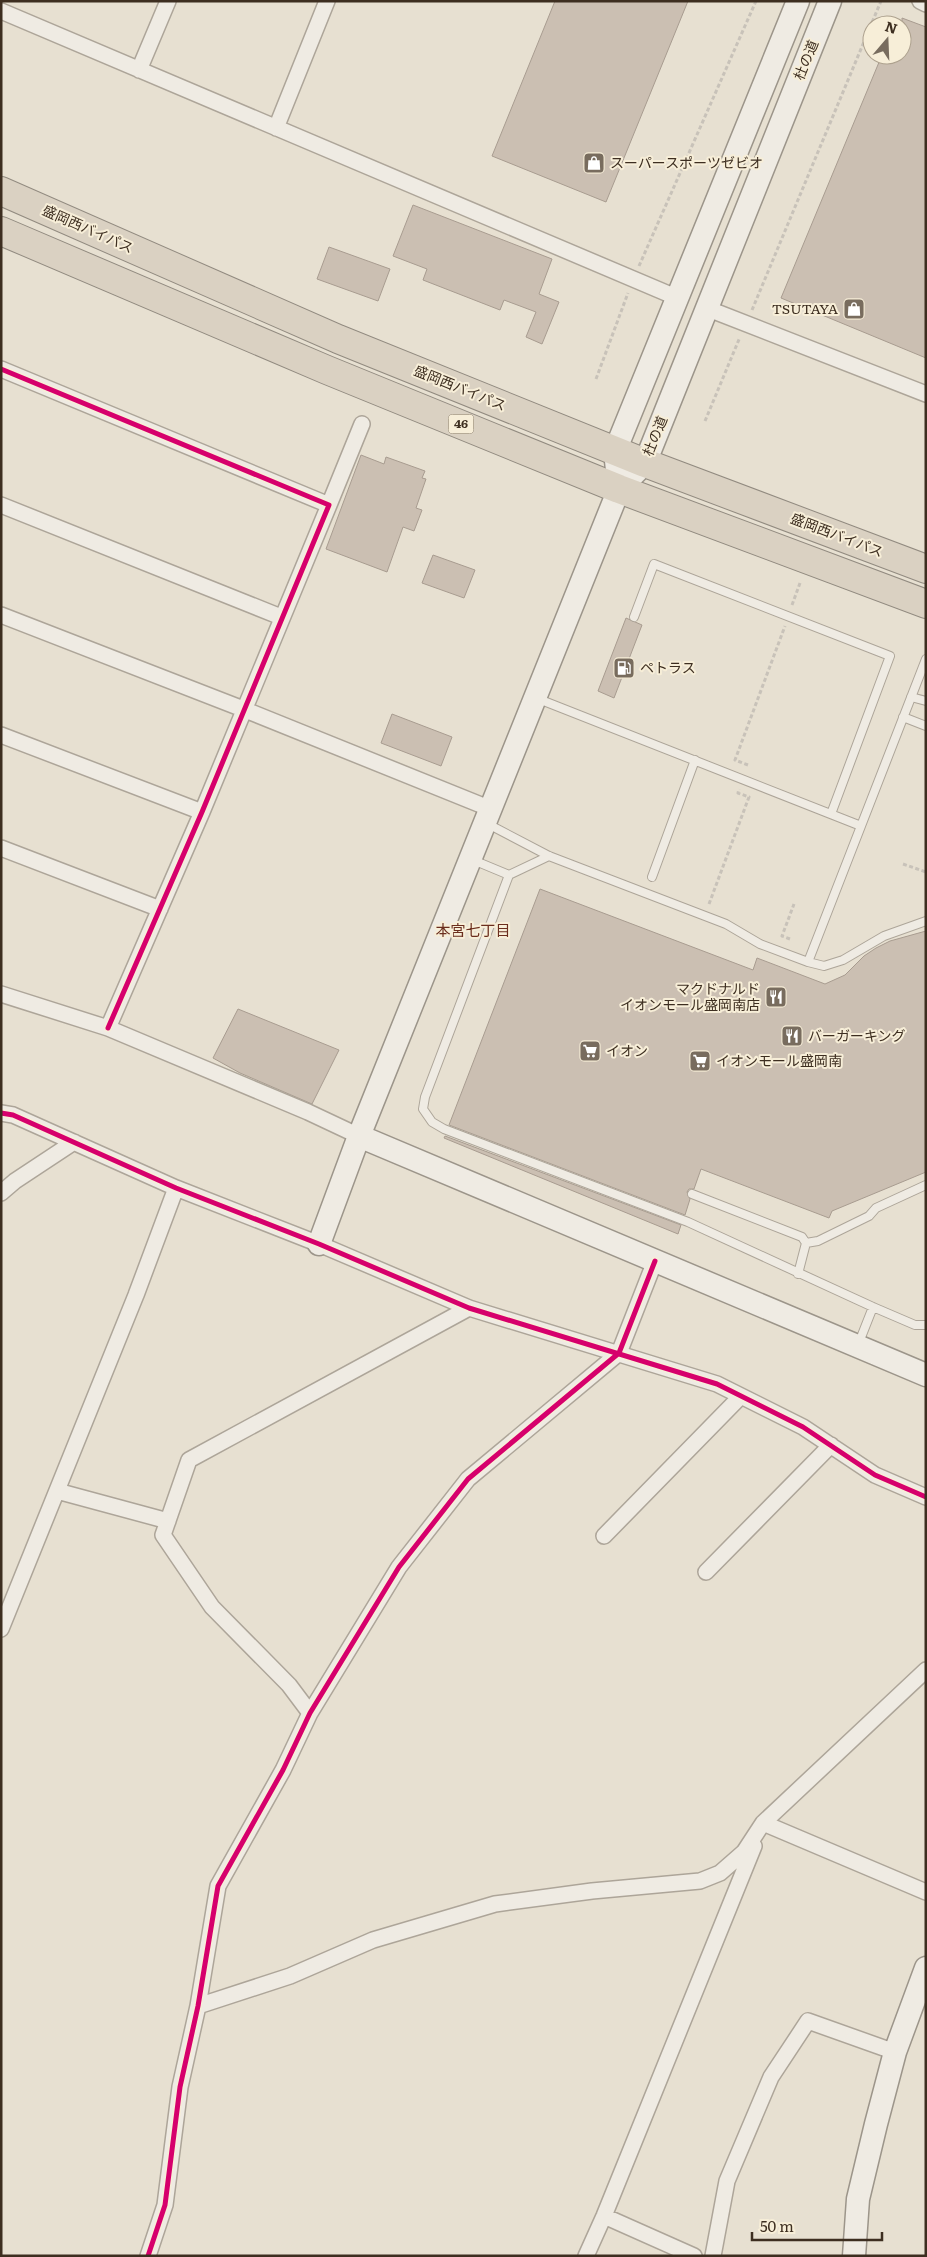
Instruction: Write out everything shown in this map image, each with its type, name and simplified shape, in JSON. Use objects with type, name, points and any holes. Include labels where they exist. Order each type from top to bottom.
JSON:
[{"type":"highway","name":"盛岡西バイパス","points":[[1,191],[338,339],[645,462],[926,569]]},
{"type":"highway","name":"46","points":[[1,231],[327,370],[619,489],[926,604]]},
{"type":"street","points":[[139,70],[168,1]]},
{"type":"street","points":[[276,128],[327,1]]},
{"type":"street","points":[[319,1244],[359,1136],[619,489],[615,450],[798,1]]},
{"type":"street","name":"杜の道","points":[[619,489],[645,462],[830,1]]},
{"type":"street","points":[[920,1],[926,4]]},
{"type":"street","points":[[1,11],[678,298]]},
{"type":"street","points":[[706,308],[926,394]]},
{"type":"street","points":[[1,369],[329,505]]},
{"type":"street","points":[[108,1028],[202,812],[362,424]]},
{"type":"street","points":[[1,505],[281,617]]},
{"type":"street","points":[[1,615],[244,709],[488,815]]},
{"type":"street","points":[[1,735],[202,812]]},
{"type":"street","points":[[1,848],[160,908]]},
{"type":"street","points":[[1,994],[108,1028],[926,1375]]},
{"type":"street","points":[[5,1117],[74,1142],[176,1188],[319,1244],[469,1308],[717,1384],[803,1427],[875,1475],[926,1497]]},
{"type":"street","points":[[1,1193],[15,1180],[74,1142]]},
{"type":"street","points":[[1,1629],[6,1604],[57,1491],[176,1188]]},
{"type":"street","points":[[148,2256],[165,2205],[180,2087],[198,2006],[218,1886],[283,1770],[310,1714],[399,1567],[468,1479],[619,1353],[655,1261]]},
{"type":"street","points":[[310,1714],[289,1685],[212,1607],[163,1535],[189,1460],[469,1308]]},
{"type":"street","points":[[604,1536],[741,1396]]},
{"type":"street","points":[[706,1572],[831,1446]]},
{"type":"street","points":[[57,1491],[168,1522]]},
{"type":"street","points":[[198,2006],[290,1976],[373,1940],[495,1904],[592,1891],[700,1881],[720,1874],[738,1858],[763,1824],[926,1670]]},
{"type":"street","points":[[763,1824],[926,1892]]},
{"type":"street","points":[[586,2256],[763,1824]]},
{"type":"street","points":[[854,2256],[858,2199],[895,2052],[926,1968]]},
{"type":"street","points":[[713,2256],[727,2181],[771,2076],[808,2021],[895,2052]]},
{"type":"street","points":[[604,2216],[694,2256]]},
{"type":"lane","points":[[634,618],[654,564],[890,656],[831,814]]},
{"type":"lane","points":[[808,962],[926,659]]},
{"type":"lane","points":[[535,697],[862,826]]},
{"type":"lane","points":[[911,697],[926,701]]},
{"type":"lane","points":[[903,717],[926,726]]},
{"type":"lane","points":[[652,877],[695,760]]},
{"type":"lane","points":[[488,815],[549,856],[726,924],[760,944],[824,966],[842,960],[879,938],[926,921]]},
{"type":"lane","points":[[549,856],[509,875],[425,1097],[423,1109],[432,1122],[444,1129],[688,1222],[873,1307],[915,1325],[926,1325]]},
{"type":"lane","points":[[470,859],[509,875]]},
{"type":"lane","points":[[806,1243],[818,1241],[869,1216],[876,1208],[926,1185]]},
{"type":"lane","points":[[692,1194],[802,1237],[806,1243],[798,1274]]},
{"type":"lane","points":[[858,1346],[873,1307]]},
{"type":"path","points":[[596,379],[633,279],[756,1]]},
{"type":"path","points":[[705,421],[881,1]]},
{"type":"path","points":[[792,606],[800,583]]},
{"type":"path","points":[[748,766],[735,760],[786,623]]},
{"type":"path","points":[[709,904],[749,797],[738,793],[739,788]]},
{"type":"path","points":[[903,864],[926,872]]},
{"type":"path","points":[[790,939],[782,936],[794,904]]},
{"type":"building","points":[[555,1],[688,1],[606,202],[492,156]]},
{"type":"building","points":[[912,22],[926,27],[926,358],[781,298],[878,65],[912,65]]},
{"type":"building","points":[[413,205],[552,259],[539,294],[559,302],[542,344],[526,337],[536,312],[504,300],[500,310],[423,280],[427,269],[393,256]]},
{"type":"building","points":[[329,247],[390,269],[378,301],[317,279]]},
{"type":"building","points":[[361,455],[384,464],[386,457],[425,471],[422,478],[426,479],[416,508],[422,510],[414,531],[403,527],[387,572],[326,549]]},
{"type":"building","points":[[433,555],[475,570],[464,598],[422,583]]},
{"type":"building","points":[[626,618],[642,625],[614,698],[598,691]]},
{"type":"building","points":[[392,714],[452,737],[441,766],[381,743]]},
{"type":"building","name":"イオンモール盛岡南","points":[[540,889],[753,970],[757,958],[825,984],[845,975],[864,956],[876,948],[890,941],[926,931],[926,1172],[832,1211],[829,1218],[701,1169],[694,1189],[689,1189],[687,1192],[690,1199],[685,1215],[449,1125]]},
{"type":"building","points":[[238,1009],[339,1050],[312,1104],[240,1073],[213,1058]]},
{"type":"building","points":[[445,1136],[681,1225],[678,1234],[444,1138]]},
{"type":"cycle path","points":[[1,369],[329,505],[202,812],[108,1028]]},
{"type":"cycle path","points":[[1,1113],[13,1115],[176,1188],[319,1244],[469,1308],[717,1384],[803,1427],[875,1475],[926,1497]]},
{"type":"cycle path","points":[[148,2256],[165,2205],[180,2087],[198,2006],[218,1886],[283,1770],[310,1713],[399,1567],[468,1479],[619,1353],[655,1261]]},
{"type":"place","name":"スーパースポーツゼビオ","points":[[594,163]]},
{"type":"place","name":"TSUTAYA","points":[[854,309]]},
{"type":"place","name":"ペトラス","points":[[624,668]]},
{"type":"place","name":"マクドナルド イオンモール盛岡南店","points":[[776,997]]},
{"type":"place","name":"バーガーキング","points":[[792,1036]]},
{"type":"place","name":"イオン","points":[[590,1051]]},
{"type":"place","name":"イオンモール盛岡南","points":[[700,1061]]},
{"type":"district","name":"本宮七丁目","points":[[473,931]]}]
